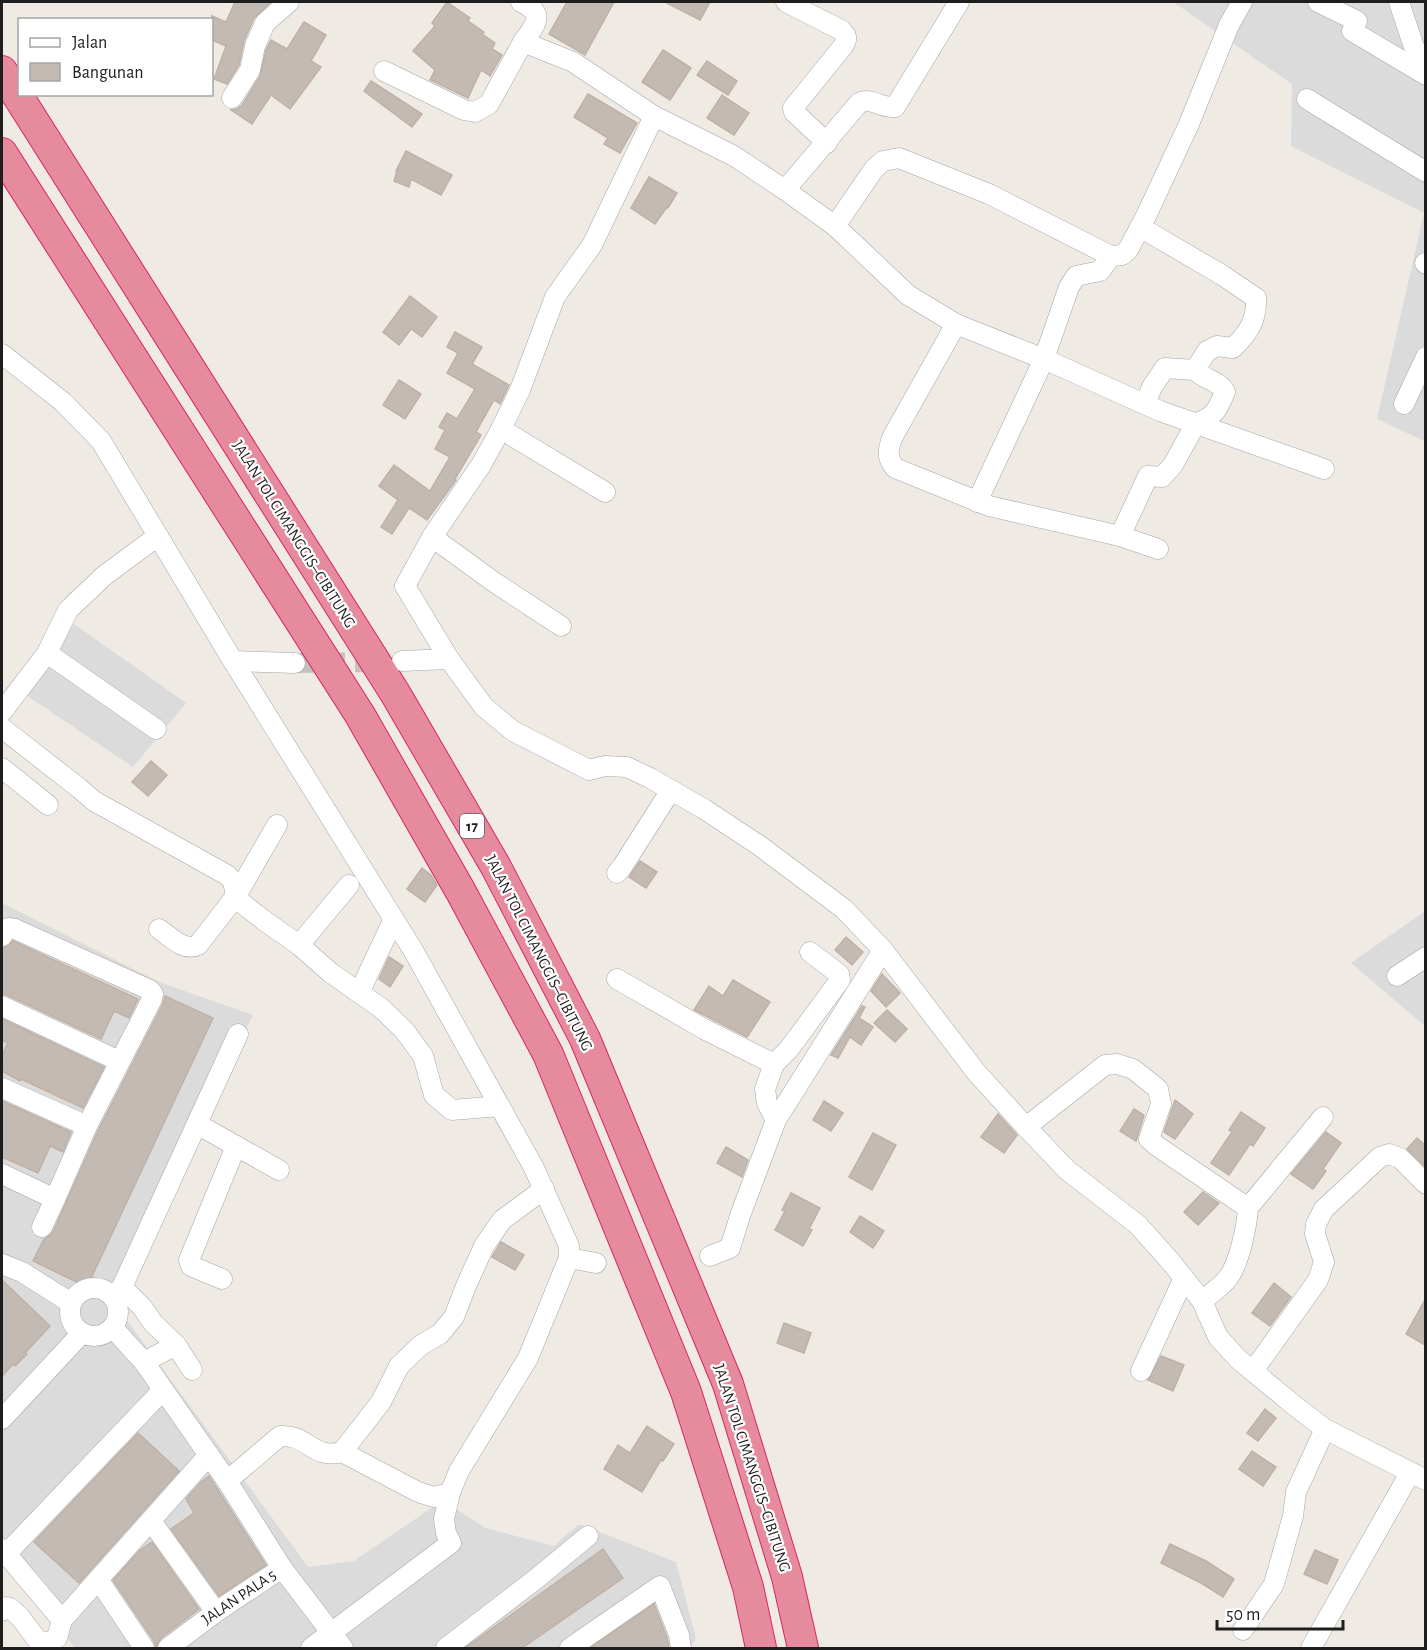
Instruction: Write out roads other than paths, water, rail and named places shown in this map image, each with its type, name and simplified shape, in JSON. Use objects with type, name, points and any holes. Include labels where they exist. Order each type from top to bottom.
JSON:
[{"type":"highway","name":"JALAN TOL CIMANGGIS–CIBITUNG","points":[[2,71],[394,693],[496,867],[585,1039],[728,1384],[787,1577],[802,1648]]},
{"type":"highway","points":[[2,153],[360,716],[461,892],[548,1054],[686,1392],[748,1587],[761,1648]]},
{"type":"street","points":[[232,98],[249,70],[255,46],[265,23],[289,2]]},
{"type":"street","points":[[786,2],[841,30],[846,36],[844,45],[793,108],[794,112],[826,143]]},
{"type":"street","points":[[785,190],[858,103],[867,100],[890,108],[895,107],[959,2]]},
{"type":"street","points":[[835,226],[874,169],[884,161],[899,158],[989,194],[1111,256],[1122,255],[1128,250],[1140,227],[1189,124],[1229,25],[1242,2]]},
{"type":"street","points":[[1318,2],[1425,75]]},
{"type":"street","points":[[1399,2],[1415,50],[1425,56]]},
{"type":"street","points":[[384,71],[465,110],[475,112],[489,104],[535,24],[537,17],[532,5]]},
{"type":"street","points":[[523,42],[573,62],[654,116],[734,156],[835,226],[908,295],[956,324],[1160,411],[1324,469]]},
{"type":"street","points":[[1307,99],[1425,172]]},
{"type":"street","points":[[654,116],[592,245],[555,297],[520,390],[501,429],[481,465],[432,537],[405,586],[449,659],[484,707],[513,731],[589,770],[605,766],[627,767],[650,778],[704,809],[760,846],[844,909],[883,950],[976,1072],[1026,1127],[1067,1170],[1138,1225],[1202,1301],[1218,1337],[1238,1359],[1325,1429],[1418,1476],[1311,1648]]},
{"type":"street","points":[[1140,227],[1222,275],[1256,298],[1257,312],[1247,334],[1233,348],[1217,345],[1208,351],[1195,370]]},
{"type":"street","points":[[977,502],[1044,360],[1069,287],[1076,276],[1100,271],[1111,256]]},
{"type":"street","points":[[956,324],[892,438],[887,454],[895,468],[977,502],[1120,536],[1158,549]]},
{"type":"street","points":[[2,354],[63,402],[100,441],[430,980],[534,1168],[568,1246],[569,1258],[528,1358],[459,1471],[450,1493],[444,1520],[446,1533],[451,1543],[338,1641],[311,1648]]},
{"type":"street","points":[[1404,404],[1425,357]]},
{"type":"street","points":[[1120,536],[1148,476],[1162,477],[1173,465],[1196,423],[1208,420],[1218,408],[1225,392],[1221,385],[1201,376],[1195,370],[1165,368],[1152,387],[1145,404]]},
{"type":"street","points":[[501,429],[605,492]]},
{"type":"street","points":[[2,712],[47,653],[68,610],[105,575],[158,536]]},
{"type":"street","points":[[432,537],[494,582],[561,626]]},
{"type":"street","points":[[47,653],[156,729]]},
{"type":"street","points":[[402,662],[449,659]]},
{"type":"street","points":[[233,661],[295,663]]},
{"type":"street","points":[[2,728],[94,801],[227,875],[233,881],[236,896],[243,904],[299,945],[331,973],[381,1008],[404,1030],[423,1056],[435,1095],[452,1110],[500,1106]]},
{"type":"street","points":[[617,873],[671,790]]},
{"type":"street","points":[[159,929],[186,947],[192,948],[198,945],[236,896],[276,825]]},
{"type":"street","points":[[299,945],[349,885]]},
{"type":"street","points":[[359,993],[393,921]]},
{"type":"street","points":[[2,936],[8,928],[15,929],[150,990],[153,994],[87,1126],[42,1227]]},
{"type":"street","points":[[710,1256],[730,1248],[776,1120],[883,950]]},
{"type":"street","points":[[776,1120],[767,1103],[765,1089],[774,1064],[789,1049],[840,980],[839,974],[810,952]]},
{"type":"street","points":[[1396,976],[1425,958]]},
{"type":"street","points":[[617,979],[704,1029],[774,1064]]},
{"type":"street","points":[[2,1006],[119,1061]]},
{"type":"street","points":[[192,1370],[176,1345],[153,1323],[141,1307],[118,1292],[99,1287],[82,1290],[71,1303],[71,1320],[82,1333],[98,1336],[113,1328],[119,1312],[118,1292],[237,1034]]},
{"type":"street","points":[[1026,1127],[1105,1065],[1125,1066],[1158,1089],[1161,1104],[1149,1139],[1248,1208]]},
{"type":"street","points":[[2,1088],[87,1126]]},
{"type":"street","points":[[1202,1301],[1228,1278],[1237,1258],[1247,1222],[1248,1208],[1323,1116]]},
{"type":"street","points":[[197,1124],[279,1170]]},
{"type":"street","points":[[222,1279],[191,1266],[189,1260],[236,1146]]},
{"type":"street","points":[[1253,1371],[1318,1280],[1324,1262],[1315,1234],[1316,1224],[1324,1209],[1380,1157],[1389,1154],[1400,1158],[1425,1184]]},
{"type":"street","points":[[2,1174],[56,1199]]},
{"type":"street","points":[[342,1452],[381,1402],[399,1366],[421,1345],[440,1334],[454,1317],[484,1246],[502,1220],[544,1189]]},
{"type":"street","points":[[569,1258],[596,1263]]},
{"type":"street","points":[[5,1270],[22,1272],[71,1303]]},
{"type":"street","points":[[1141,1371],[1184,1278]]},
{"type":"street","points":[[113,1328],[144,1362],[227,1481],[282,1568],[338,1641]]},
{"type":"street","points":[[2,1419],[82,1333]]},
{"type":"street","points":[[144,1362],[176,1345]]},
{"type":"street","points":[[62,1620],[4,1552],[164,1390]]},
{"type":"street","points":[[1243,1630],[1274,1584],[1290,1527],[1296,1492],[1325,1429]]},
{"type":"street","points":[[227,1481],[280,1436],[289,1435],[324,1454],[342,1452],[418,1492],[434,1497],[450,1493]]},
{"type":"street","points":[[2,1611],[6,1607],[10,1608],[20,1617],[38,1641],[49,1642],[57,1638],[62,1620],[209,1455]]},
{"type":"street","points":[[151,1521],[216,1612]]},
{"type":"street","points":[[446,1648],[588,1536]]},
{"type":"street","name":"JALAN PALA 5","points":[[168,1648],[216,1612],[282,1568]]},
{"type":"street","points":[[98,1579],[144,1648]]},
{"type":"street","points":[[570,1648],[660,1586],[679,1635],[681,1648]]},
{"type":"tunnel","points":[[295,663],[382,662]]}]
